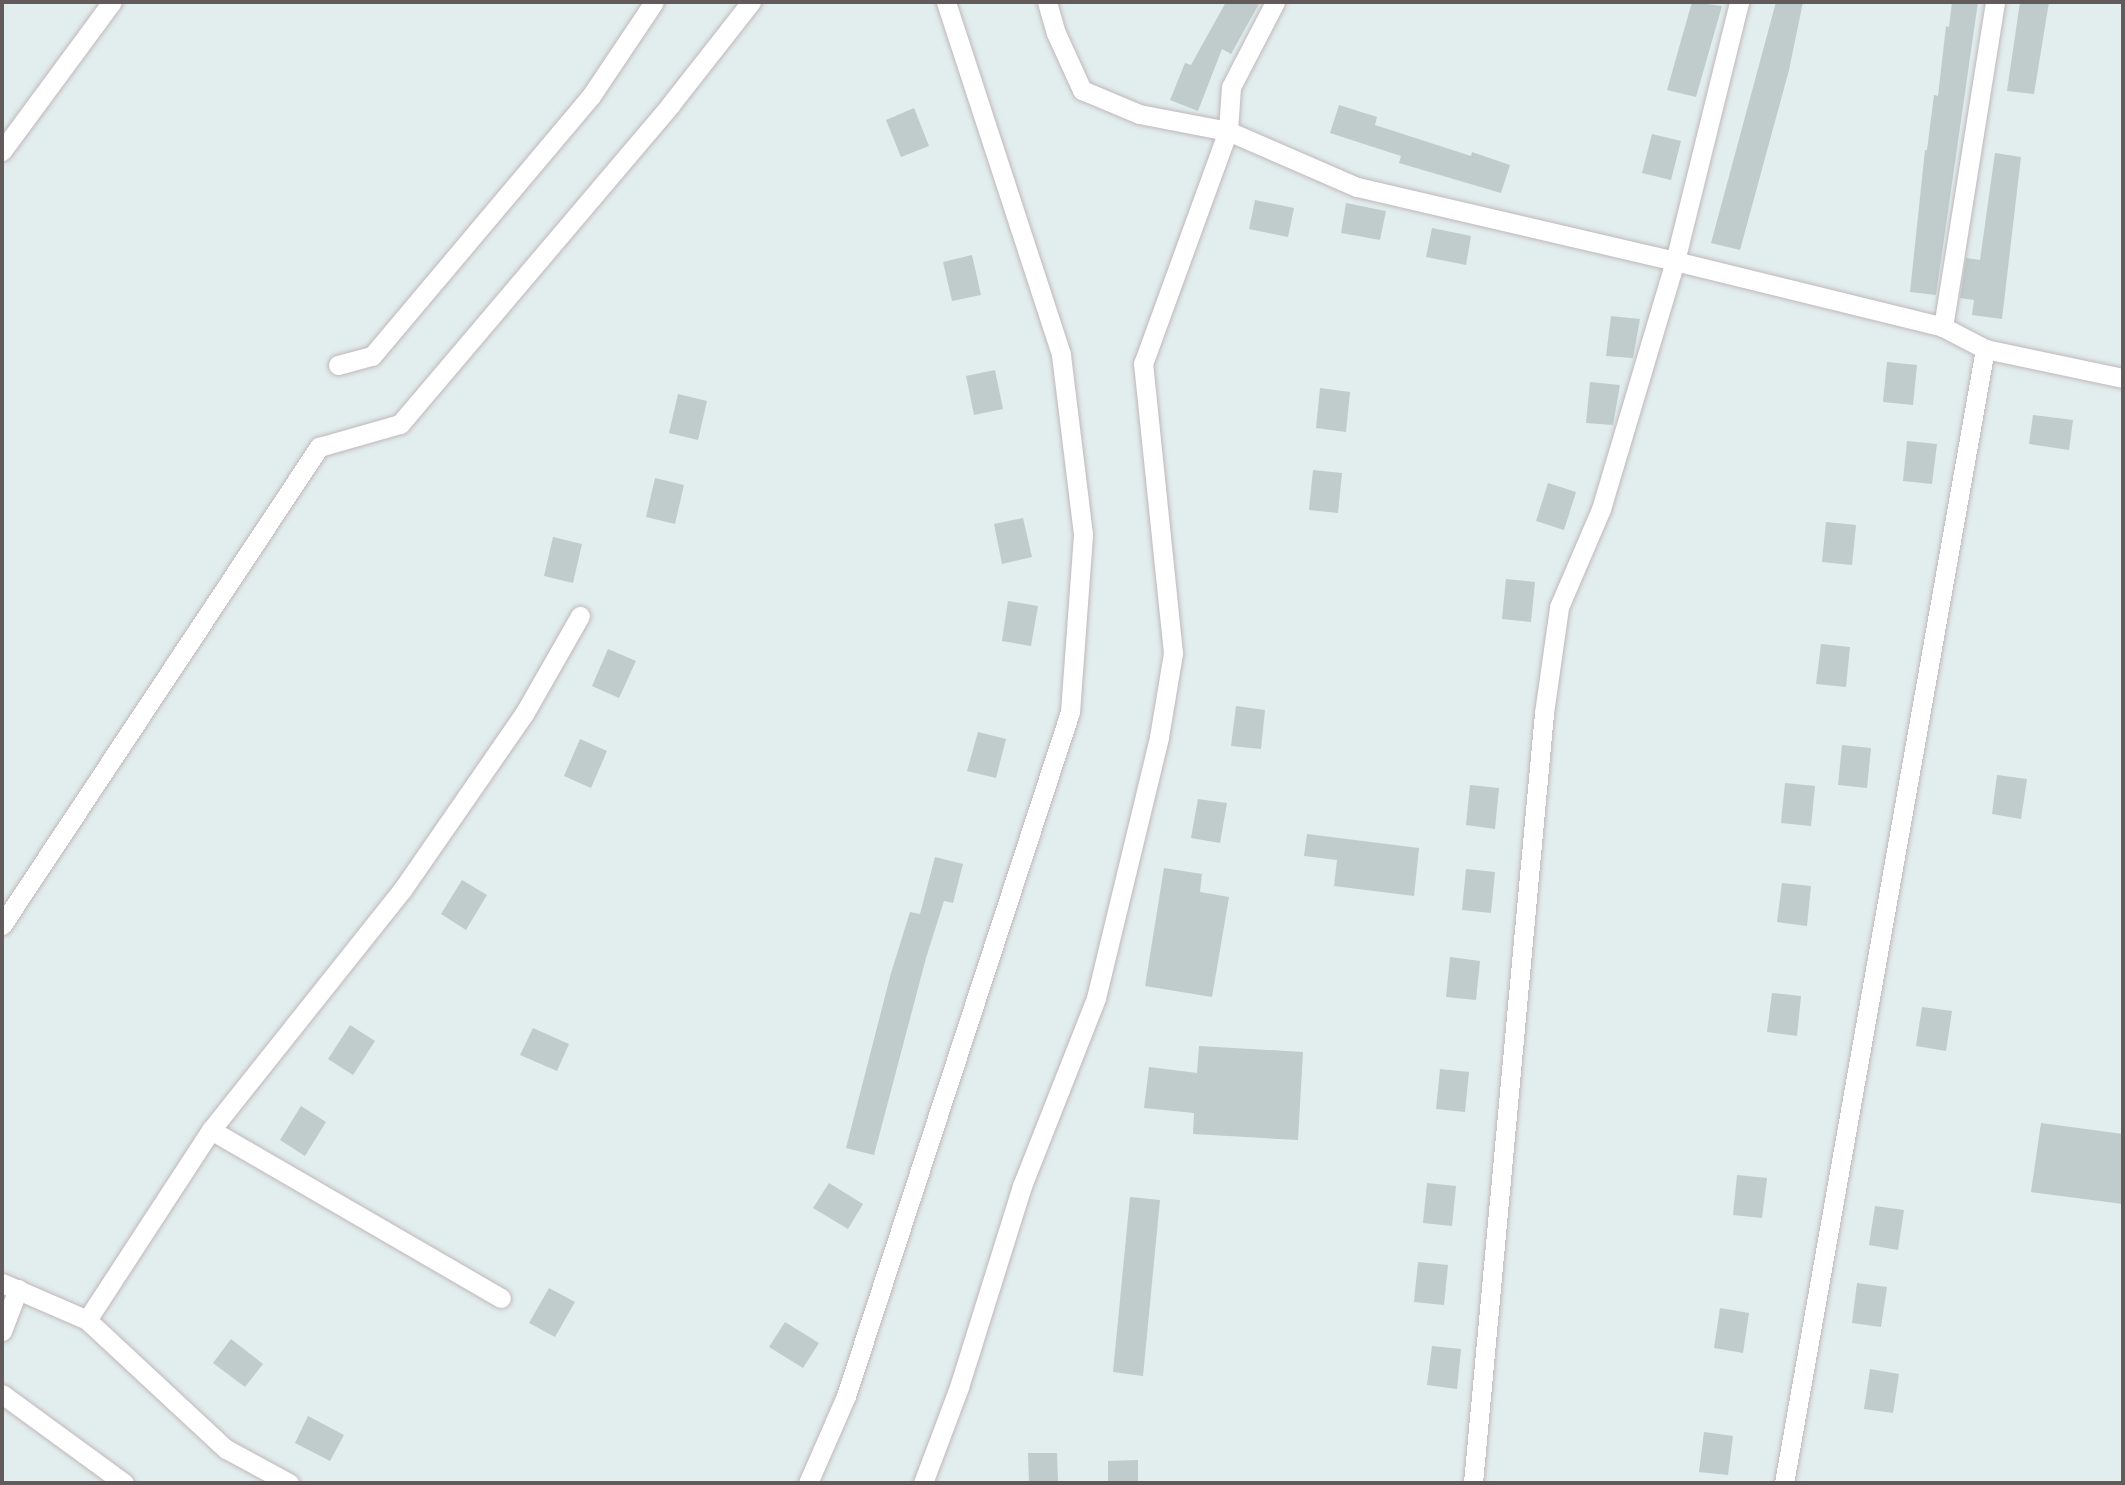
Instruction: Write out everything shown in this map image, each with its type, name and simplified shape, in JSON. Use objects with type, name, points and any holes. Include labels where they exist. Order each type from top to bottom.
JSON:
[{"type":"street","points":[[2,151],[112,2]]},
{"type":"street","points":[[338,365],[372,356],[591,96],[654,2]]},
{"type":"street","points":[[2,925],[319,447],[400,424],[671,104],[751,2]]},
{"type":"street","points":[[808,1483],[846,1396],[1070,712],[1083,534],[1061,354],[946,2]]},
{"type":"street","points":[[1047,2],[1056,33],[1082,90],[1139,114],[1228,131],[1357,187],[1943,327],[1985,349],[2123,378]]},
{"type":"street","points":[[923,1483],[959,1387],[1022,1186],[1096,998],[1160,737],[1173,653],[1143,364],[1228,131],[1231,87],[1275,2]]},
{"type":"street","points":[[1473,1483],[1544,713],[1559,607],[1601,509],[1675,261],[1740,2]]},
{"type":"street","points":[[1943,327],[1995,2]]},
{"type":"street","points":[[1784,1483],[1985,349]]},
{"type":"street","points":[[87,1320],[212,1130],[402,890],[524,714],[580,616]]},
{"type":"street","points":[[212,1130],[501,1298]]},
{"type":"street","points":[[2,1331],[10,1286],[87,1320],[226,1449],[289,1483]]},
{"type":"street","points":[[2,1394],[124,1483]]},
{"type":"building","points":[[1226,2],[1260,2],[1231,54],[1222,49],[1198,111],[1170,100],[1185,63],[1191,65]]},
{"type":"building","points":[[1692,2],[1722,6],[1696,97],[1667,90]]},
{"type":"building","points":[[1776,2],[1803,2],[1789,70],[1740,250],[1711,243]]},
{"type":"building","points":[[1952,2],[1978,2],[1936,295],[1910,292],[1925,150],[1934,95],[1938,96],[1946,26],[1949,27]]},
{"type":"building","points":[[2020,2],[2049,2],[2034,94],[2007,91]]},
{"type":"building","points":[[1339,105],[1377,117],[1375,125],[1471,156],[1472,152],[1510,165],[1501,193],[1399,163],[1401,156],[1330,133]]},
{"type":"building","points":[[914,108],[929,146],[901,157],[886,120]]},
{"type":"building","points":[[1652,134],[1681,141],[1671,180],[1642,173]]},
{"type":"building","points":[[1995,153],[2021,157],[2002,319],[1972,315],[1974,300],[1960,298],[1966,258],[1980,260]]},
{"type":"building","points":[[1255,200],[1294,208],[1288,237],[1249,229]]},
{"type":"building","points":[[1346,203],[1386,211],[1380,240],[1341,233]]},
{"type":"building","points":[[1432,228],[1471,236],[1466,265],[1426,257]]},
{"type":"building","points":[[972,255],[981,295],[952,301],[943,262]]},
{"type":"building","points":[[1611,316],[1640,319],[1633,358],[1606,356]]},
{"type":"building","points":[[1887,362],[1917,365],[1913,405],[1883,402]]},
{"type":"building","points":[[995,370],[1003,409],[974,415],[966,376]]},
{"type":"building","points":[[1590,382],[1620,385],[1613,425],[1586,423]]},
{"type":"building","points":[[1320,388],[1350,392],[1346,432],[1316,428]]},
{"type":"building","points":[[678,394],[707,401],[698,440],[669,433]]},
{"type":"building","points":[[2033,415],[2073,420],[2069,450],[2029,444]]},
{"type":"building","points":[[1907,441],[1937,444],[1932,484],[1903,481]]},
{"type":"building","points":[[1313,470],[1342,473],[1338,513],[1309,510]]},
{"type":"building","points":[[655,478],[684,485],[675,524],[646,517]]},
{"type":"building","points":[[1548,483],[1576,492],[1564,530],[1536,521]]},
{"type":"building","points":[[1023,518],[1032,557],[1002,564],[994,524]]},
{"type":"building","points":[[1826,522],[1856,525],[1852,565],[1822,562]]},
{"type":"building","points":[[553,537],[582,544],[573,583],[544,576]]},
{"type":"building","points":[[1506,579],[1535,582],[1531,622],[1502,619]]},
{"type":"building","points":[[1008,601],[1038,606],[1031,646],[1002,641]]},
{"type":"building","points":[[1821,644],[1850,647],[1846,687],[1816,684]]},
{"type":"building","points":[[608,649],[636,661],[619,698],[592,686]]},
{"type":"building","points":[[1236,706],[1265,710],[1261,749],[1231,746]]},
{"type":"building","points":[[978,732],[1006,739],[996,778],[967,771]]},
{"type":"building","points":[[580,739],[607,751],[591,788],[564,776]]},
{"type":"building","points":[[1842,745],[1871,748],[1867,788],[1838,785]]},
{"type":"building","points":[[1997,775],[2027,779],[2021,819],[1992,814]]},
{"type":"building","points":[[1785,783],[1815,786],[1811,826],[1781,823]]},
{"type":"building","points":[[1470,785],[1499,788],[1495,829],[1466,825]]},
{"type":"building","points":[[1198,799],[1227,803],[1220,843],[1191,838]]},
{"type":"building","points":[[1307,834],[1419,848],[1414,896],[1334,886],[1337,860],[1304,856]]},
{"type":"building","points":[[935,857],[963,864],[953,903],[944,901],[926,958],[874,1155],[846,1148],[891,973],[910,912],[920,914]]},
{"type":"building","points":[[1164,868],[1202,874],[1200,892],[1229,897],[1212,997],[1145,986]]},
{"type":"building","points":[[1466,869],[1495,872],[1491,913],[1462,910]]},
{"type":"building","points":[[462,880],[487,895],[466,930],[441,914]]},
{"type":"building","points":[[1782,883],[1811,886],[1807,926],[1777,922]]},
{"type":"building","points":[[1450,957],[1480,961],[1476,1000],[1446,997]]},
{"type":"building","points":[[1772,993],[1801,996],[1797,1036],[1767,1032]]},
{"type":"building","points":[[1922,1007],[1952,1011],[1946,1051],[1916,1046]]},
{"type":"building","points":[[350,1025],[375,1041],[353,1075],[328,1059]]},
{"type":"building","points":[[533,1028],[569,1044],[557,1071],[520,1055]]},
{"type":"building","points":[[1199,1046],[1303,1052],[1298,1140],[1193,1134],[1194,1113],[1144,1108],[1149,1067],[1197,1073]]},
{"type":"building","points":[[1440,1069],[1469,1072],[1465,1112],[1436,1109]]},
{"type":"building","points":[[301,1106],[326,1122],[305,1156],[280,1140]]},
{"type":"building","points":[[2041,1123],[2123,1134],[2123,1204],[2031,1192]]},
{"type":"building","points":[[1737,1175],[1767,1178],[1762,1218],[1733,1215]]},
{"type":"building","points":[[829,1183],[863,1204],[848,1229],[813,1208]]},
{"type":"building","points":[[1427,1183],[1456,1186],[1452,1226],[1423,1223]]},
{"type":"building","points":[[1130,1197],[1160,1200],[1143,1376],[1113,1372]]},
{"type":"building","points":[[1875,1206],[1904,1210],[1898,1250],[1869,1245]]},
{"type":"building","points":[[1418,1262],[1448,1265],[1444,1305],[1414,1302]]},
{"type":"building","points":[[1857,1283],[1887,1287],[1881,1327],[1852,1323]]},
{"type":"building","points":[[549,1288],[575,1302],[555,1337],[529,1323]]},
{"type":"building","points":[[1720,1308],[1749,1313],[1743,1353],[1714,1348]]},
{"type":"building","points":[[785,1322],[819,1343],[803,1368],[769,1347]]},
{"type":"building","points":[[231,1339],[263,1364],[245,1387],[213,1363]]},
{"type":"building","points":[[1432,1346],[1461,1349],[1457,1389],[1427,1385]]},
{"type":"building","points":[[1870,1369],[1899,1374],[1893,1413],[1864,1409]]},
{"type":"building","points":[[308,1416],[344,1435],[330,1461],[295,1443]]},
{"type":"building","points":[[1704,1432],[1733,1436],[1728,1475],[1699,1472]]},
{"type":"building","points":[[1028,1453],[1057,1453],[1058,1483],[1029,1483]]},
{"type":"building","points":[[1138,1460],[1138,1483],[1108,1483],[1108,1461]]}]
